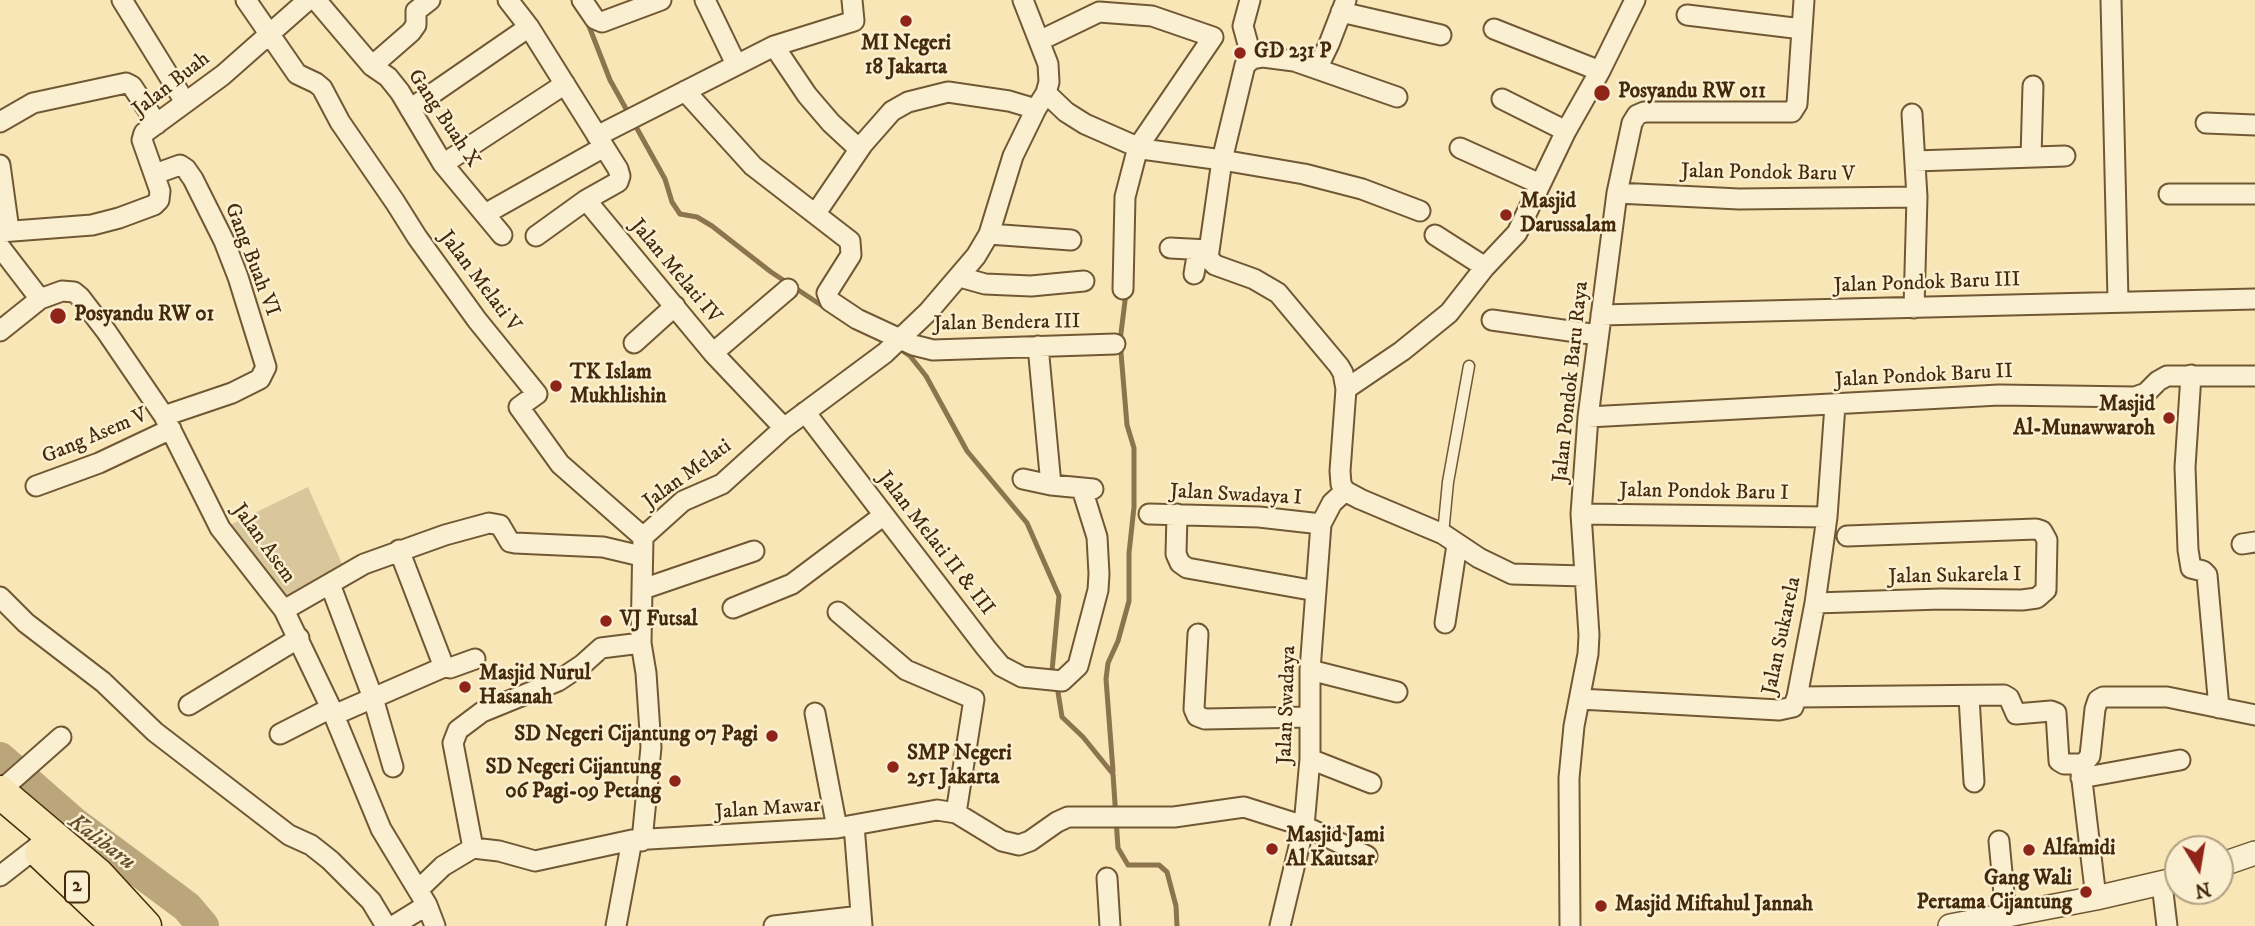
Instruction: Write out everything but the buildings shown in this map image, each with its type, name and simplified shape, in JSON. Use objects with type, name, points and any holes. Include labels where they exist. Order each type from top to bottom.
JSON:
[{"type":"highway","name":"2","points":[[4,787],[43,841],[118,926]]},
{"type":"highway","name":"2","points":[[0,818],[97,875],[145,926]]},
{"type":"street","points":[[122,0],[185,102]]},
{"type":"street","points":[[246,0],[270,35]]},
{"type":"street","name":"Jalan Buah","points":[[3,237],[92,225],[149,208],[160,197],[142,137],[145,131],[223,75],[308,0]]},
{"type":"street","name":"Gang Buah X","points":[[316,0],[372,66],[388,77],[443,164],[502,234]]},
{"type":"street","points":[[372,66],[411,32],[416,25],[416,11],[430,0]]},
{"type":"street","points":[[508,0],[529,27],[620,176],[618,182],[586,200],[536,236]]},
{"type":"street","points":[[582,0],[594,19],[602,22],[661,0]]},
{"type":"street","points":[[705,0],[736,64]]},
{"type":"street","points":[[485,214],[601,141],[632,118],[774,46],[854,21],[852,0]]},
{"type":"street","points":[[1023,0],[1050,72],[1041,101]]},
{"type":"street","points":[[1251,0],[1243,26],[1252,59]]},
{"type":"street","name":"Jalan Pondok Baru Raya","points":[[1570,926],[1569,778],[1574,726],[1589,635],[1581,514],[1588,417],[1617,193],[1632,123],[1640,113],[1787,113],[1794,110],[1797,104],[1804,0]]},
{"type":"street","points":[[2111,0],[2118,300]]},
{"type":"street","points":[[1346,388],[1402,351],[1441,320],[1517,233],[1566,131],[1600,71],[1632,1]]},
{"type":"street","points":[[1317,69],[1344,6],[1441,35]]},
{"type":"street","points":[[1039,41],[1098,12],[1152,16],[1213,37],[1144,149],[1125,197],[1123,289]]},
{"type":"street","points":[[1687,15],[1802,29]]},
{"type":"street","points":[[410,109],[529,27]]},
{"type":"street","points":[[1494,29],[1600,71]]},
{"type":"street","name":"Jalan Melati V","points":[[270,35],[296,74],[321,88],[340,122],[396,202],[416,237],[477,320],[537,394],[519,407],[560,464],[642,546]]},
{"type":"street","points":[[774,46],[807,95],[831,124],[859,149]]},
{"type":"street","points":[[1194,274],[1203,250],[1242,71],[1252,59],[1263,57],[1294,61],[1397,97]]},
{"type":"street","points":[[0,122],[33,103],[126,83],[132,86],[157,124]]},
{"type":"street","points":[[443,164],[565,84]]},
{"type":"street","points":[[2031,157],[2033,86]]},
{"type":"street","points":[[685,91],[753,166],[816,213],[859,149],[892,111],[908,102],[948,92],[1009,101],[1041,101],[1085,124],[1144,149],[1304,174],[1362,189],[1420,211]]},
{"type":"street","points":[[1502,99],[1566,131]]},
{"type":"street","name":"Jalan Melati","points":[[642,546],[683,502],[722,484],[784,428],[895,344],[960,277],[989,233],[1013,156],[1041,101]]},
{"type":"street","points":[[1913,114],[1917,197],[1914,308]]},
{"type":"street","points":[[2206,123],[2255,125]]},
{"type":"street","points":[[1460,148],[1540,184]]},
{"type":"street","points":[[1915,161],[2065,156]]},
{"type":"street","points":[[0,165],[3,237],[40,299],[0,331]]},
{"type":"street","name":"Gang Buah VI","points":[[155,174],[180,165],[192,179],[224,241],[265,362]]},
{"type":"street","name":"Jalan Pondok Baru V","points":[[1617,193],[1739,199],[1917,197]]},
{"type":"street","points":[[2169,194],[2255,194]]},
{"type":"street","name":"Jalan Melati IV","points":[[586,200],[713,353],[784,428]]},
{"type":"street","name":"Jalan Bendera III","points":[[816,213],[850,241],[852,248],[851,255],[827,289],[830,301],[895,344],[933,350],[1115,344]]},
{"type":"street","points":[[989,233],[1071,240]]},
{"type":"street","points":[[1435,235],[1485,267]]},
{"type":"street","points":[[1170,248],[1203,250]]},
{"type":"street","points":[[1203,250],[1212,263],[1254,279],[1278,293],[1339,366],[1346,388],[1340,471],[1345,491],[1450,540],[1495,567],[1513,574],[1584,576]]},
{"type":"street","points":[[960,277],[985,284],[1031,286],[1084,281]]},
{"type":"street","points":[[713,353],[788,289]]},
{"type":"street","name":"Jalan Asem","points":[[40,299],[62,290],[74,292],[106,331],[167,422],[220,528],[284,610],[299,638],[381,829],[422,897],[435,926]]},
{"type":"street","name":"Jalan Pondok Baru III","points":[[1601,315],[2118,300],[2255,299]]},
{"type":"street","points":[[634,343],[675,306]]},
{"type":"street","points":[[1492,320],[1598,335]]},
{"type":"street","points":[[1023,479],[1051,485],[1038,346]]},
{"type":"street","name":"Gang Asem V","points":[[36,486],[99,463],[167,422],[260,379],[265,372],[265,362]]},
{"type":"street","points":[[2191,375],[2185,467],[2188,550],[2191,568],[2207,575],[2219,708]]},
{"type":"street","name":"Jalan Pondok Baru II","points":[[1588,417],[1999,395],[2135,397],[2146,393],[2162,378],[2191,375],[2255,376]]},
{"type":"street","name":"Jalan Sukarela","points":[[1580,699],[1791,709],[1797,697],[1815,603],[1826,517],[1835,405]]},
{"type":"street","name":"Jalan Melati II & III","points":[[805,412],[1001,666],[1022,677],[1053,681],[1078,666],[1098,590],[1097,537],[1088,489],[1051,485]]},
{"type":"street","name":"Jalan Swadaya","points":[[1280,926],[1304,826],[1310,759],[1310,670],[1321,524],[1332,503],[1345,491]]},
{"type":"street","name":"Jalan Swadaya I","points":[[1149,514],[1259,517],[1321,524]]},
{"type":"street","points":[[1177,514],[1176,554],[1186,568],[1316,591]]},
{"type":"street","name":"Jalan Pondok Baru I","points":[[1581,514],[1826,517]]},
{"type":"street","points":[[733,608],[792,584],[884,515]]},
{"type":"street","points":[[284,610],[364,564],[445,535],[493,523],[500,525],[510,542],[515,543],[642,546],[641,643],[646,673],[651,747],[637,841],[617,926]]},
{"type":"street","name":"Jalan Sukarela I","points":[[1815,603],[1941,599],[2022,600],[2037,598],[2046,590],[2047,540],[2042,531],[2036,529],[1847,536]]},
{"type":"street","points":[[1445,623],[1450,540]]},
{"type":"street","points":[[399,550],[444,667]]},
{"type":"street","points":[[643,589],[754,551]]},
{"type":"street","points":[[330,584],[373,698],[393,767]]},
{"type":"street","points":[[0,597],[26,623],[103,682],[155,732],[289,835],[311,845],[330,860],[371,901],[386,926]]},
{"type":"street","points":[[838,612],[906,670],[974,699],[956,813],[1002,841],[1019,845],[1068,817],[1174,817],[1244,807],[1304,826],[1367,856]]},
{"type":"street","points":[[1198,634],[1194,709],[1198,716],[1205,719],[1310,717]]},
{"type":"street","points":[[189,705],[299,638]]},
{"type":"street","points":[[394,926],[422,897],[443,866],[473,848],[453,743],[458,730],[482,712],[558,681],[601,648],[641,643]]},
{"type":"street","points":[[279,734],[444,667],[450,668],[475,659]]},
{"type":"street","points":[[1310,670],[1397,692]]},
{"type":"street","points":[[1797,697],[2004,695],[2009,698],[2016,714],[2050,711],[2056,713],[2059,761],[2080,771],[2180,760]]},
{"type":"street","points":[[1969,696],[1974,782]]},
{"type":"street","points":[[2096,898],[2080,771],[2090,756],[2098,700],[2103,696],[2167,697],[2255,715]]},
{"type":"street","points":[[775,926],[862,921],[846,826],[815,713]]},
{"type":"street","points":[[4,787],[61,737]]},
{"type":"street","points":[[1310,759],[1371,783]]},
{"type":"street","name":"Jalan Mawar","points":[[473,848],[499,851],[535,861],[637,841],[846,826],[937,810],[956,813]]},
{"type":"street","points":[[0,876],[43,841]]},
{"type":"street","points":[[1999,841],[2006,915]]},
{"type":"street","points":[[2234,860],[2255,853]]},
{"type":"street","points":[[1107,878],[1110,926]]},
{"type":"street","points":[[1950,926],[2164,882]]},
{"type":"street","points":[[2167,926],[2168,905]]},
{"type":"lane","points":[[1450,540],[1448,482],[1469,366]]},
{"type":"shaded area","points":[[308,487],[343,566],[285,603],[228,526]]},
{"type":"waterway","points":[[587,21],[610,80],[665,179],[672,202],[680,214],[697,217],[712,226],[771,272],[827,309]]},
{"type":"waterway","points":[[1113,771],[1106,679],[1108,663],[1118,641],[1129,601],[1129,553],[1134,507],[1134,448],[1127,425],[1120,341],[1126,293]]},
{"type":"waterway","points":[[897,347],[910,356],[926,376],[967,451],[1027,523],[1059,596],[1052,671],[1054,677]]},
{"type":"waterway","points":[[1057,686],[1062,717],[1083,737],[1113,774],[1118,848],[1128,865],[1159,865],[1167,872],[1176,906],[1177,926]]},
{"type":"waterway","name":"Kalibaru","points":[[0,758],[73,822],[187,907],[203,926]]},
{"type":"place","name":"MI Negeri 18 Jakarta","points":[[906,21]]},
{"type":"place","name":"GD 231 P","points":[[1240,53]]},
{"type":"place","name":"Posyandu RW 011","points":[[1602,93]]},
{"type":"place","name":"Masjid Darussalam","points":[[1506,215]]},
{"type":"place","name":"Posyandu RW 01","points":[[58,316]]},
{"type":"place","name":"TK Islam Mukhlishin","points":[[556,386]]},
{"type":"place","name":"Masjid Al-Munawwaroh","points":[[2169,418]]},
{"type":"place","name":"VJ Futsal","points":[[606,621]]},
{"type":"place","name":"Masjid Nurul Hasanah","points":[[465,687]]},
{"type":"place","name":"SD Negeri Cijantung 07 Pagi","points":[[772,736]]},
{"type":"place","name":"SMP Negeri 251 Jakarta","points":[[893,767]]},
{"type":"place","name":"SD Negeri Cijantung 06 Pagi-09 Petang","points":[[675,781]]},
{"type":"place","name":"Masjid Jami Al Kautsar","points":[[1272,849]]},
{"type":"place","name":"Alfamidi","points":[[2029,850]]},
{"type":"place","name":"Gang Wali Pertama Cijantung","points":[[2086,892]]},
{"type":"place","name":"Masjid Miftahul Jannah","points":[[1601,906]]}]
